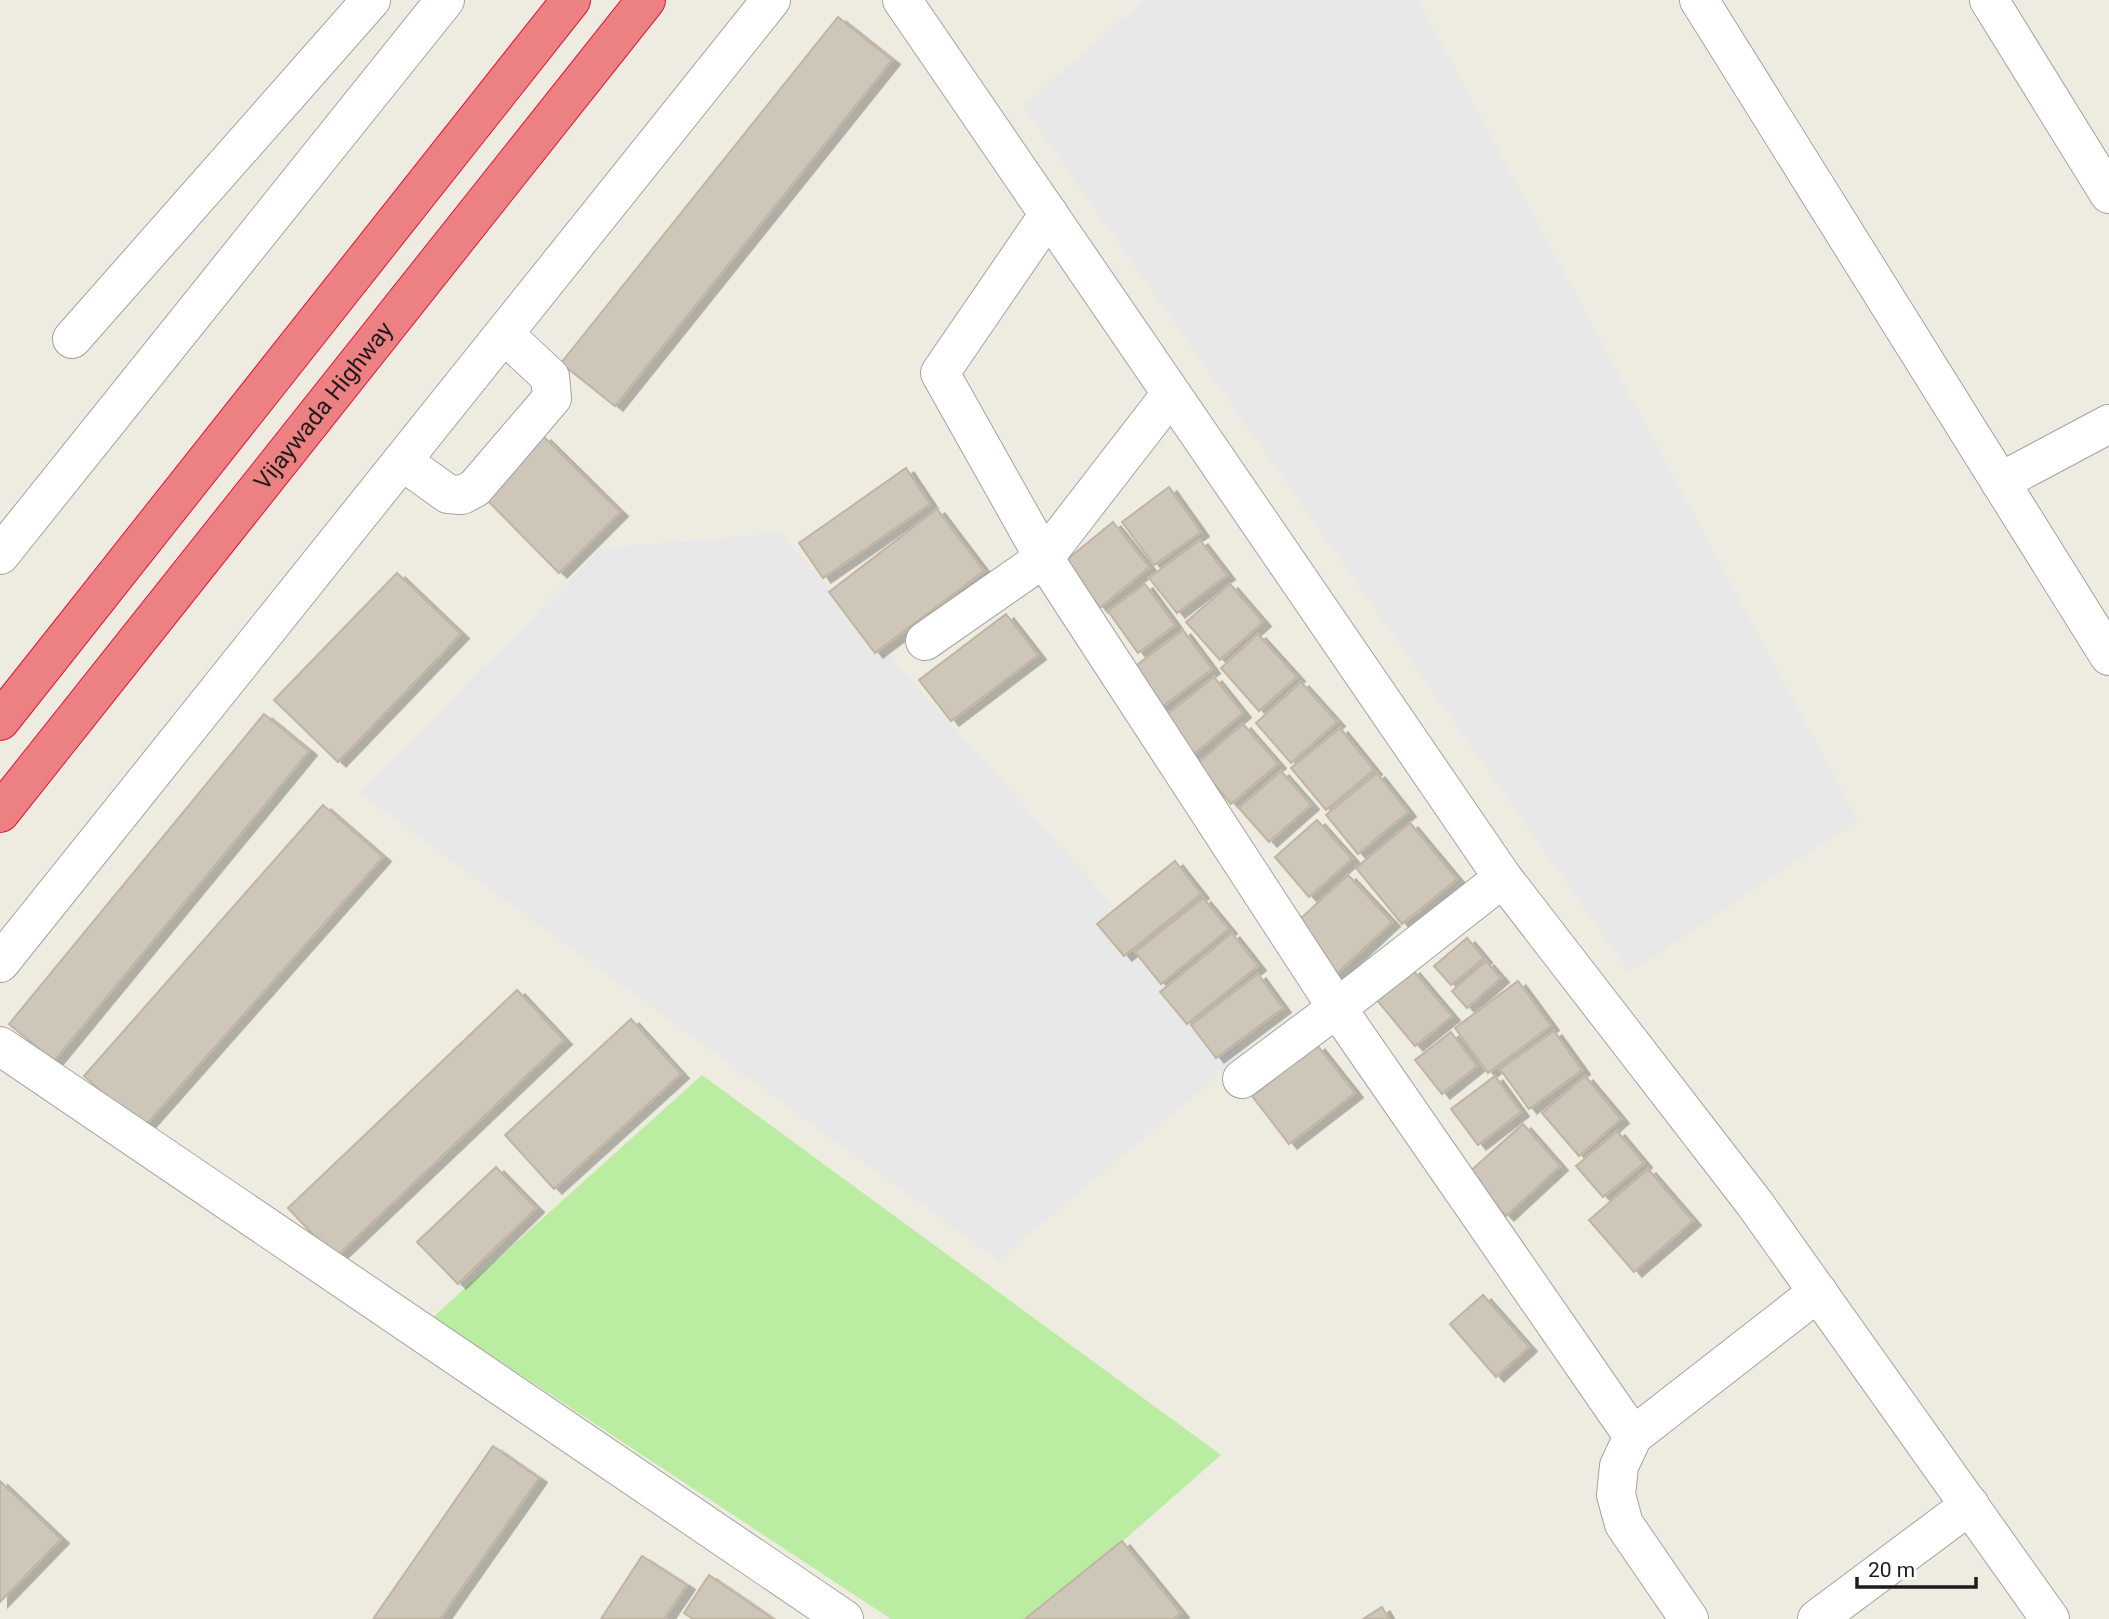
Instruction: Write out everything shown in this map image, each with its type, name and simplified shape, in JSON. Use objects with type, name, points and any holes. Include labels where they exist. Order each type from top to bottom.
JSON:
[{"type":"highway","points":[[0,721],[571,0]]},
{"type":"highway","name":"Vijaywada Highway","points":[[0,813],[646,0]]},
{"type":"street","points":[[72,339],[371,0]]},
{"type":"street","points":[[0,555],[445,0]]},
{"type":"street","points":[[0,963],[771,0]]},
{"type":"street","points":[[902,0],[1503,878],[1755,1204],[2050,1619]]},
{"type":"street","points":[[1699,0],[2109,656]]},
{"type":"street","points":[[1989,0],[2109,194]]},
{"type":"street","points":[[1049,215],[940,373],[1044,558],[1337,1008],[1633,1436]]},
{"type":"street","points":[[402,461],[448,494],[462,495],[475,488],[552,398],[550,377],[504,334]]},
{"type":"street","points":[[925,641],[1044,558],[1171,394]]},
{"type":"street","points":[[2000,482],[2109,424]]},
{"type":"street","points":[[1242,1079],[1503,878]]},
{"type":"street","points":[[0,1046],[844,1619]]},
{"type":"street","points":[[1689,1619],[1624,1524],[1616,1495],[1619,1466],[1633,1436],[1818,1292]]},
{"type":"street","points":[[1816,1619],[1969,1505]]},
{"type":"green space","points":[[702,1075],[1221,1455],[1034,1619],[891,1619],[433,1317]]},
{"type":"shaded area","points":[[1145,0],[1418,0],[1858,821],[1629,972],[1023,106]]},
{"type":"shaded area","points":[[780,533],[1245,1053],[998,1260],[359,793],[601,548]]},
{"type":"building","points":[[838,17],[892,60],[615,406],[561,363]]},
{"type":"building","points":[[543,436],[620,512],[559,573],[483,496]]},
{"type":"building","points":[[906,468],[930,504],[823,578],[799,543]]},
{"type":"building","points":[[1169,487],[1201,532],[1154,565],[1122,522]]},
{"type":"building","points":[[937,509],[984,571],[875,653],[829,592]]},
{"type":"building","points":[[1113,522],[1149,567],[1100,608],[1063,563]]},
{"type":"building","points":[[1200,540],[1227,575],[1177,613],[1149,578]]},
{"type":"building","points":[[397,573],[461,634],[338,762],[274,700]]},
{"type":"building","points":[[1145,584],[1175,625],[1138,653],[1108,611]]},
{"type":"building","points":[[1230,584],[1263,622],[1220,660],[1186,622]]},
{"type":"building","points":[[1006,614],[1038,655],[951,721],[919,680]]},
{"type":"building","points":[[1183,630],[1212,669],[1155,712],[1125,674]]},
{"type":"building","points":[[1258,634],[1297,677],[1259,711],[1221,668]]},
{"type":"building","points":[[1214,677],[1243,713],[1189,758],[1159,721]]},
{"type":"building","points":[[1301,682],[1337,722],[1291,763],[1256,723]]},
{"type":"building","points":[[264,714],[309,751],[54,1061],[9,1024]]},
{"type":"building","points":[[1243,724],[1278,764],[1231,804],[1197,764]]},
{"type":"building","points":[[1340,728],[1374,770],[1326,810],[1291,768]]},
{"type":"building","points":[[1281,771],[1311,805],[1269,842],[1239,808]]},
{"type":"building","points":[[1377,773],[1408,812],[1358,854],[1326,815]]},
{"type":"building","points":[[323,805],[383,857],[143,1128],[84,1076]]},
{"type":"building","points":[[1317,820],[1352,859],[1309,897],[1275,857]]},
{"type":"building","points":[[1410,823],[1457,879],[1402,924],[1356,868]]},
{"type":"building","points":[[1175,861],[1201,894],[1124,956],[1097,924]]},
{"type":"building","points":[[1348,875],[1392,922],[1331,979],[1287,931]]},
{"type":"building","points":[[1203,898],[1229,929],[1161,984],[1135,952]]},
{"type":"building","points":[[1232,933],[1258,966],[1187,1024],[1160,992]]},
{"type":"building","points":[[1467,938],[1484,958],[1451,985],[1434,966]]},
{"type":"building","points":[[1486,961],[1501,978],[1467,1008],[1452,991]]},
{"type":"building","points":[[1412,969],[1452,1016],[1415,1046],[1376,999]]},
{"type":"building","points":[[1258,974],[1283,1008],[1216,1058],[1191,1025]]},
{"type":"building","points":[[1518,981],[1551,1026],[1488,1073],[1455,1028]]},
{"type":"building","points":[[517,990],[564,1040],[335,1258],[288,1208]]},
{"type":"building","points":[[631,1019],[681,1074],[554,1189],[505,1135]]},
{"type":"building","points":[[1554,1031],[1582,1070],[1529,1109],[1500,1069]]},
{"type":"building","points":[[1451,1032],[1477,1066],[1442,1094],[1415,1060]]},
{"type":"building","points":[[1317,1045],[1355,1093],[1289,1144],[1252,1096]]},
{"type":"building","points":[[1495,1076],[1521,1112],[1478,1145],[1451,1109]]},
{"type":"building","points":[[1585,1076],[1621,1119],[1579,1156],[1542,1113]]},
{"type":"building","points":[[1523,1124],[1560,1166],[1506,1216],[1467,1174]]},
{"type":"building","points":[[1617,1131],[1644,1163],[1603,1197],[1576,1166]]},
{"type":"building","points":[[496,1167],[536,1208],[458,1284],[417,1242]]},
{"type":"building","points":[[1648,1169],[1693,1221],[1634,1272],[1589,1220]]},
{"type":"building","points":[[1483,1295],[1529,1347],[1496,1377],[1450,1324]]},
{"type":"building","points":[[493,1446],[539,1478],[440,1619],[373,1619]]},
{"type":"building","points":[[0,1481],[61,1539],[0,1602]]},
{"type":"building","points":[[1122,1541],[1181,1613],[1173,1619],[1025,1619]]},
{"type":"building","points":[[642,1556],[687,1585],[664,1619],[601,1619]]},
{"type":"building","points":[[709,1575],[773,1619],[693,1619],[684,1613]]},
{"type":"building","points":[[1382,1607],[1389,1619],[1363,1619]]}]
